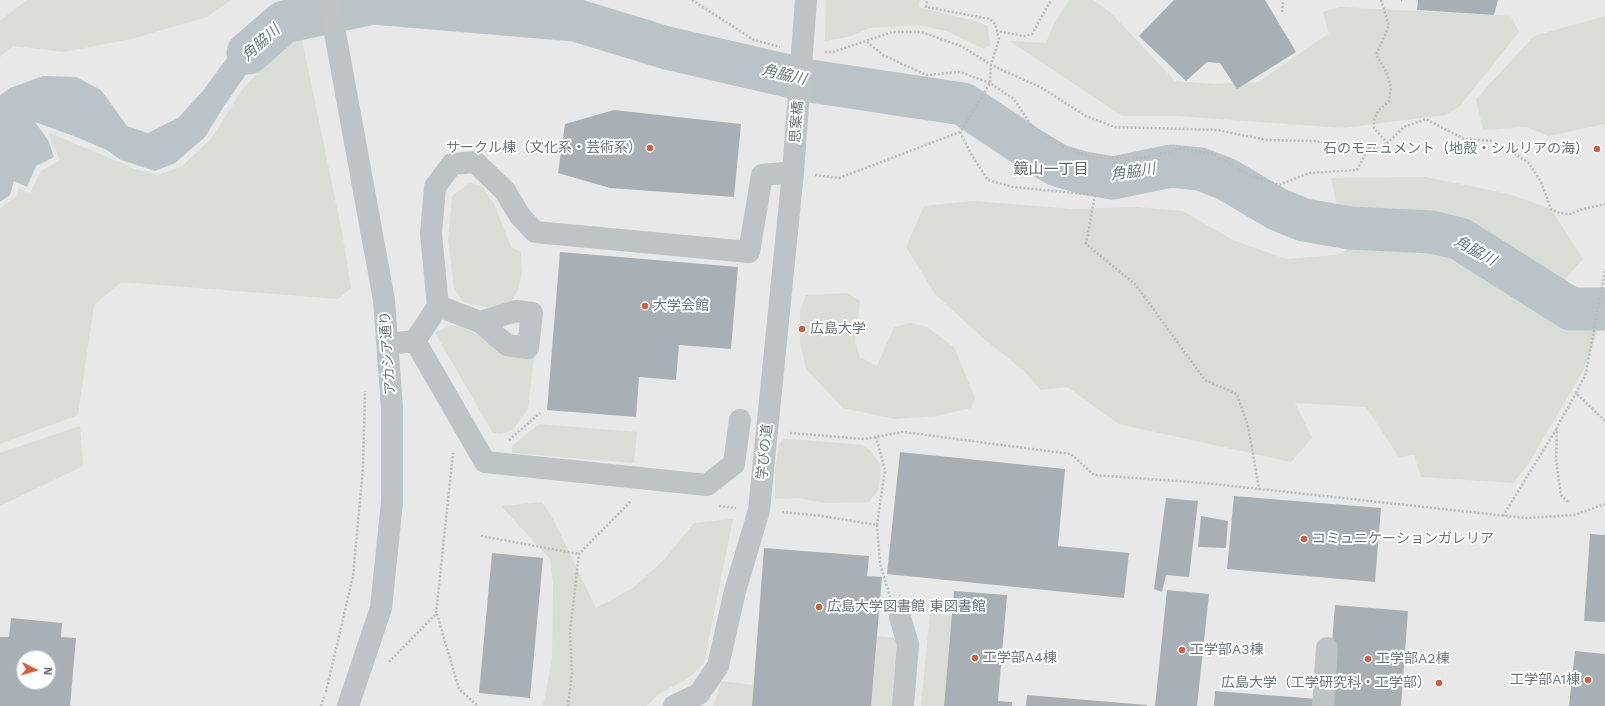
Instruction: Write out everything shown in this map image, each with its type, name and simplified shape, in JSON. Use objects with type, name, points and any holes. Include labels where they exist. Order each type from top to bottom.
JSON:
[{"type":"street","name":"アカシア通り","points":[[329,0],[384,300],[392,408],[392,502],[381,608],[348,706]]},
{"type":"street","name":"思案橋","points":[[793,172],[806,0]]},
{"type":"street","points":[[415,341],[438,306],[431,234],[435,187],[452,164],[475,162],[505,191],[520,216],[534,232],[749,252],[762,175],[793,172]]},
{"type":"street","name":"学びの道","points":[[674,706],[699,694],[718,666],[736,591],[759,510],[793,172]]},
{"type":"street","points":[[438,306],[480,322]]},
{"type":"street","points":[[388,344],[415,341]]},
{"type":"street","points":[[415,341],[485,462],[707,485],[734,464],[740,420]]},
{"type":"street","points":[[900,617],[908,644],[903,706]]},
{"type":"street","points":[[1323,706],[1327,648]]},
{"type":"path","points":[[692,0],[754,40],[781,48]]},
{"type":"path","points":[[793,172],[839,178],[960,132],[990,83],[992,65],[998,39],[996,24],[990,19],[926,7],[927,0]]},
{"type":"path","points":[[996,30],[1016,36],[1032,34],[1051,0]]},
{"type":"path","points":[[1282,12],[1284,0]]},
{"type":"path","points":[[1381,0],[1389,26],[1376,54],[1387,73],[1392,88],[1389,101],[1378,111],[1374,120],[1374,128],[1387,143]]},
{"type":"path","points":[[818,51],[833,52],[867,42],[892,32],[921,32],[961,46],[992,65],[1040,87],[1086,116],[1115,127],[1217,130],[1267,140],[1314,141],[1381,149],[1404,127],[1426,119],[1464,139],[1495,141],[1529,164],[1542,184],[1551,209],[1559,213],[1570,214],[1583,209],[1605,204]]},
{"type":"path","points":[[867,42],[883,55],[926,75],[960,72],[990,83],[1014,99],[1033,128],[1062,146],[1091,157],[1142,158],[1181,149],[1188,150],[1214,154],[1247,174],[1279,185],[1309,173],[1357,170],[1369,147]]},
{"type":"path","points":[[960,132],[972,156],[988,180],[1013,187],[1095,195],[1086,244],[1135,284],[1205,380],[1236,394],[1248,426],[1259,489]]},
{"type":"path","points":[[1502,516],[1557,427],[1586,373],[1597,321],[1605,271]]},
{"type":"path","points":[[321,706],[326,694],[353,576],[363,468],[366,390]]},
{"type":"path","points":[[1576,393],[1605,421]]},
{"type":"path","points":[[485,462],[540,413]]},
{"type":"path","points":[[1557,427],[1556,460],[1562,495],[1568,502]]},
{"type":"path","points":[[768,431],[864,438],[903,432],[1071,454],[1094,475],[1259,489],[1502,516],[1526,518],[1574,515],[1605,504]]},
{"type":"path","points":[[876,437],[885,470],[877,525],[880,564],[890,595],[900,617]]},
{"type":"path","points":[[453,452],[436,614],[459,689],[478,706]]},
{"type":"path","points":[[568,706],[572,674],[570,632],[579,554],[636,495]]},
{"type":"path","points":[[713,505],[822,516],[877,525]]},
{"type":"path","points":[[481,536],[579,554]]},
{"type":"path","points":[[387,664],[436,614]]},
{"type":"shaded area","name":"広島大学","points":[[0,0],[1605,0],[1605,706],[0,706]]},
{"type":"shaded area","points":[[27,0],[231,0],[207,17],[131,39],[64,52],[13,46],[0,57],[0,21]]},
{"type":"shaded area","points":[[826,0],[920,0],[919,7],[978,22],[988,26],[990,45],[984,49],[946,31],[919,25],[869,28],[852,36],[825,41]]},
{"type":"shaded area","points":[[1069,0],[1093,0],[1110,12],[1175,81],[1215,84],[1259,82],[1329,33],[1323,12],[1340,7],[1511,16],[1519,32],[1459,107],[1445,115],[1342,128],[1178,116],[1122,116],[1010,41],[1046,43],[1053,26]]},
{"type":"shaded area","points":[[1605,16],[1605,124],[1548,136],[1527,127],[1483,130],[1476,99],[1534,36]]},
{"type":"shaded area","points":[[301,35],[342,232],[351,288],[338,299],[121,282],[94,305],[78,415],[0,444],[0,208],[17,196],[19,188],[30,193],[41,171],[60,160],[48,132],[135,169],[157,175],[181,167],[211,139],[242,90],[279,49]]},
{"type":"shaded area","points":[[1426,177],[1509,194],[1551,209],[1583,259],[1549,297],[1599,327],[1584,369],[1529,463],[1513,483],[1421,477],[1414,455],[1399,457],[1366,407],[1295,403],[1312,438],[1291,462],[1119,424],[1067,387],[1041,390],[1024,371],[983,338],[935,294],[906,247],[924,206],[973,201],[1073,209],[1137,207],[1183,211],[1233,240],[1286,259],[1337,255],[1347,250],[1331,178]]},
{"type":"shaded area","points":[[470,183],[483,187],[494,204],[511,247],[521,252],[522,272],[518,290],[510,303],[494,309],[463,302],[454,288],[448,239],[452,196]]},
{"type":"shaded area","points":[[847,293],[860,301],[855,342],[860,357],[877,366],[894,327],[911,323],[927,327],[954,347],[975,398],[971,408],[937,416],[894,419],[843,408],[806,369],[800,342],[800,311],[806,295]]},
{"type":"shaded area","points":[[451,325],[461,326],[480,336],[511,357],[535,348],[528,409],[512,431],[501,434],[493,433],[435,333]]},
{"type":"shaded area","points":[[539,424],[637,432],[634,463],[512,453],[512,446]]},
{"type":"shaded area","points":[[80,426],[83,466],[0,506],[0,453]]},
{"type":"shaded area","points":[[783,439],[862,445],[871,451],[880,464],[881,471],[878,490],[869,502],[826,503],[797,498],[775,499],[775,468],[779,445]]},
{"type":"shaded area","points":[[542,502],[553,519],[596,608],[633,588],[664,560],[694,523],[733,519],[704,663],[691,676],[659,694],[646,706],[543,706],[552,659],[553,583],[550,559],[501,506]]},
{"type":"shaded area","points":[[930,613],[952,616],[944,706],[921,706]]},
{"type":"shaded area","points":[[877,636],[896,638],[903,653],[898,706],[871,706]]},
{"type":"shaded area","points":[[722,681],[753,685],[752,706],[713,706]]},
{"type":"water","points":[[295,11],[296,26],[258,57],[224,106],[205,137],[175,163],[155,171],[121,160],[107,150],[35,122],[48,140],[54,157],[36,166],[27,187],[14,181],[10,195],[0,202],[0,95],[10,88],[43,76],[76,77],[101,90],[127,126],[148,133],[178,118],[202,92],[230,54],[260,26]]},
{"type":"building","points":[[1174,0],[1265,0],[1296,52],[1237,89],[1220,63],[1207,62],[1186,81],[1139,36]]},
{"type":"building","points":[[1418,0],[1498,0],[1494,15],[1417,10]]},
{"type":"building","name":"サークル棟（文化系・芸術系）","points":[[614,110],[741,124],[734,197],[610,188],[558,173],[565,124]]},
{"type":"building","name":"大学会館","points":[[560,252],[738,267],[731,349],[679,345],[676,380],[639,377],[636,417],[547,410]]},
{"type":"building","points":[[900,452],[1065,469],[1058,546],[1129,553],[1124,598],[887,574]]},
{"type":"building","name":"コミュニケーションガレリア","points":[[1234,496],[1381,508],[1375,582],[1227,569]]},
{"type":"building","points":[[1166,498],[1198,501],[1189,577],[1166,575],[1162,592],[1154,589]]},
{"type":"building","points":[[1201,516],[1228,521],[1226,548],[1198,547]]},
{"type":"building","points":[[1590,534],[1605,535],[1605,622],[1584,621]]},
{"type":"building","name":"広島大学図書館 東図書館","points":[[764,548],[869,556],[867,576],[882,577],[871,706],[752,706]]},
{"type":"building","points":[[492,553],[543,558],[530,698],[479,693]]},
{"type":"building","name":"工学部A3棟","points":[[1167,590],[1209,594],[1197,706],[1155,706]]},
{"type":"building","name":"工学部A4棟","points":[[954,591],[1007,595],[998,701],[1012,702],[1012,706],[944,706]]},
{"type":"building","name":"工学部A2棟","points":[[1335,605],[1408,611],[1401,706],[1327,706]]},
{"type":"building","points":[[11,618],[62,623],[61,637],[76,638],[70,706],[0,706],[0,637],[9,637]]},
{"type":"building","name":"工学部A1棟","points":[[1575,651],[1605,654],[1605,706],[1569,706]]},
{"type":"building","points":[[1215,691],[1318,699],[1317,706],[1214,706]]},
{"type":"building","name":"工学部A4棟","points":[[1027,695],[1147,705],[1147,706],[1026,706]]},
{"type":"waterway","name":"角脇川","points":[[248,53],[284,22],[373,3],[575,20],[667,48],[810,81],[963,104],[1057,165],[1084,173],[1113,178],[1171,166],[1200,169],[1226,179],[1277,209],[1304,220],[1350,228],[1432,232],[1460,239],[1571,309],[1605,309]]},
{"type":"place","name":"サークル棟（文化系・芸術系）","points":[[650,148]]},
{"type":"place","name":"石のモニュメント（地殻・シルリアの海）","points":[[1597,149]]},
{"type":"place","name":"大学会館","points":[[645,306]]},
{"type":"place","name":"広島大学","points":[[802,329]]},
{"type":"place","name":"コミュニケーションガレリア","points":[[1304,539]]},
{"type":"place","name":"広島大学図書館 東図書館","points":[[819,607]]},
{"type":"place","name":"工学部A3棟","points":[[1182,650]]},
{"type":"place","name":"工学部A4棟","points":[[975,658]]},
{"type":"place","name":"工学部A2棟","points":[[1368,659]]},
{"type":"place","name":"工学部A1棟","points":[[1588,680]]},
{"type":"place","name":"広島大学（工学研究科・工学部）","points":[[1439,683]]},
{"type":"district","name":"鏡山一丁目","points":[[1051,170]]}]
